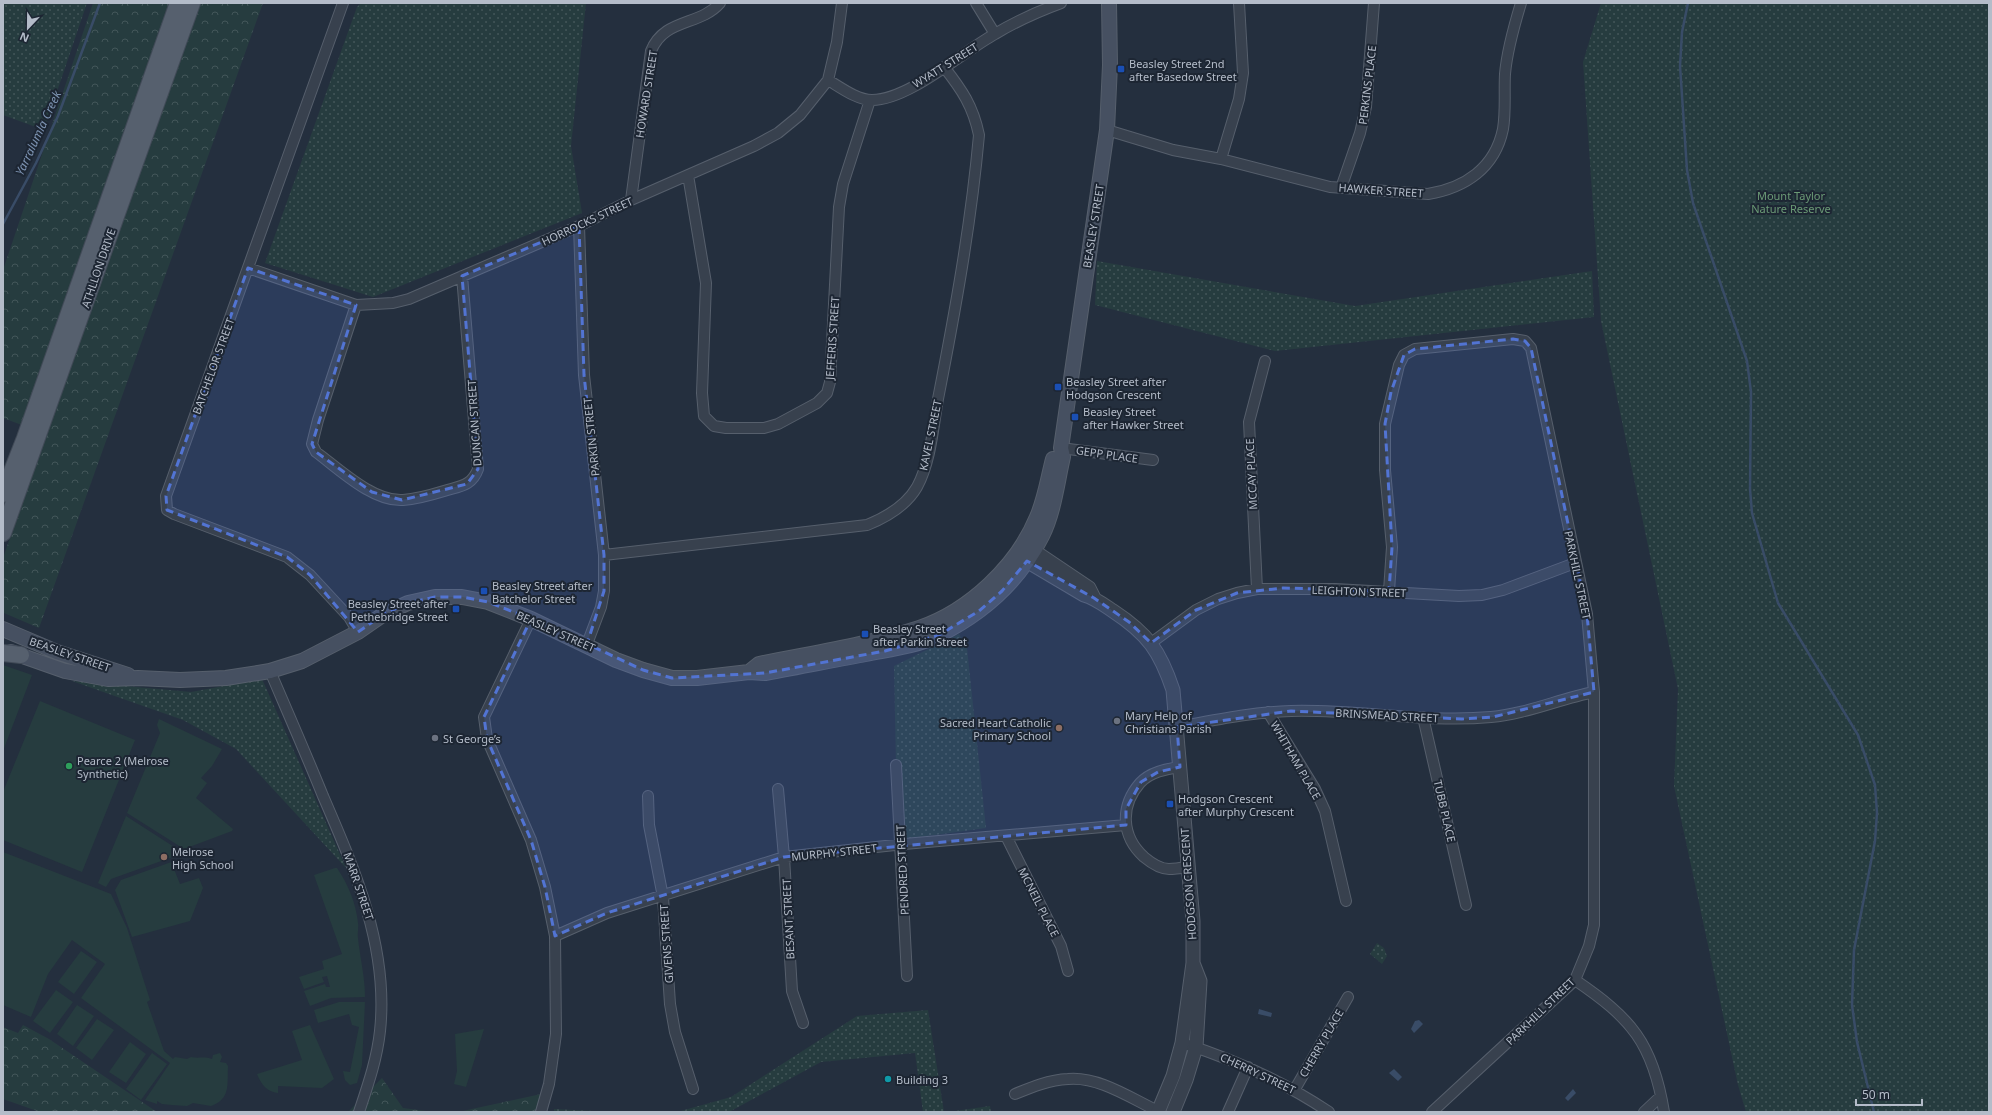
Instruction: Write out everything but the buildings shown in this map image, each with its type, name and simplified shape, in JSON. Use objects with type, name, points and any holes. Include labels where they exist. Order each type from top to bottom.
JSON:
[{"type":"main road","name":"ATHLLON DRIVE","points":[[3,494],[17,460],[178,3]]},
{"type":"main road","name":"ATHLLON DRIVE","points":[[3,533],[192,3]]},
{"type":"main road","name":"BEASLEY STREET","points":[[3,649],[65,671],[108,679],[138,678],[180,680],[219,678],[270,671],[302,661],[358,632],[384,614],[408,603],[435,597],[462,597],[488,602],[531,619],[587,644],[616,660],[643,670],[672,678],[697,678],[749,672],[759,664],[864,642],[925,625],[942,617],[979,593],[1025,552],[1038,516],[1054,456],[1061,448],[1107,130],[1110,65],[1109,3]]},
{"type":"main road","name":"BEASLEY STREET","points":[[3,629],[57,652],[138,678]]},
{"type":"main road","points":[[3,653],[22,655]]},
{"type":"street","name":"BATCHELOR STREET","points":[[344,3],[166,496],[167,510],[287,557],[310,575],[350,617],[358,632]]},
{"type":"street","name":"HOWARD STREET","points":[[631,200],[651,51],[654,42],[665,32],[711,11],[720,3]]},
{"type":"street","name":"HORROCKS STREET","points":[[248,268],[356,305],[393,303],[409,299],[579,226],[631,200],[754,146],[778,133],[800,115],[828,80],[837,42],[842,3]]},
{"type":"street","points":[[976,3],[995,34]]},
{"type":"street","name":"WYATT STREET","points":[[870,100],[885,98],[900,93],[995,34],[1061,3]]},
{"type":"street","points":[[1221,159],[1239,99],[1243,73],[1239,3]]},
{"type":"street","name":"PERKINS PLACE","points":[[1341,188],[1360,133],[1366,108],[1374,3]]},
{"type":"street","name":"HAWKER STREET","points":[[1107,130],[1173,150],[1221,159],[1305,181],[1341,188],[1428,194],[1439,192],[1456,186],[1473,177],[1486,166],[1499,143],[1503,128],[1508,53],[1521,3]]},
{"type":"street","name":"KAVEL STREET","points":[[604,556],[867,525],[886,517],[903,504],[917,487],[925,466],[952,328],[979,135],[976,118],[970,103],[944,67]]},
{"type":"street","points":[[828,80],[858,96],[870,100]]},
{"type":"street","name":"JEFFERIS STREET","points":[[688,176],[706,283],[702,393],[704,416],[714,426],[726,428],[764,428],[778,424],[817,403],[827,393],[830,382],[839,207],[843,184],[870,100]]},
{"type":"street","name":"PARKIN STREET","points":[[579,226],[584,375],[604,556],[604,591],[601,607],[587,644]]},
{"type":"street","name":"DUNCAN STREET","points":[[356,305],[318,420],[312,444],[316,452],[372,492],[388,499],[402,500],[422,497],[467,484],[475,478],[478,469],[462,276]]},
{"type":"street","name":"PARKHILL STREET","points":[[1390,591],[1392,547],[1385,470],[1385,424],[1399,365],[1404,354],[1415,349],[1513,339],[1525,341],[1531,348],[1575,563],[1587,614],[1594,692],[1594,925],[1589,946],[1575,980],[1432,1112]]},
{"type":"street","name":"MCCAY PLACE","points":[[1258,589],[1249,428],[1254,401],[1265,362]]},
{"type":"street","name":"GEPP PLACE","points":[[1061,448],[1153,460]]},
{"type":"street","name":"HODGSON CRESCENT","points":[[1025,552],[1089,588],[1094,598],[1129,622],[1151,643],[1165,665],[1173,690],[1187,867],[1193,921],[1193,963],[1182,1043],[1173,1076],[1159,1112]]},
{"type":"street","name":"LEIGHTON STREET","points":[[1151,643],[1196,610],[1218,599],[1237,593],[1258,589],[1390,591],[1460,596],[1482,595],[1503,590],[1575,563]]},
{"type":"street","points":[[531,619],[484,717],[487,739],[531,840],[545,887],[555,936],[556,1034],[549,1084],[541,1112]]},
{"type":"street","name":"MARR STREET","points":[[270,671],[353,864],[372,923],[379,965],[382,1001],[380,1030],[374,1069],[359,1112]]},
{"type":"street","name":"BRINSMEAD STREET","points":[[1177,727],[1229,717],[1268,712],[1291,711],[1462,719],[1493,717],[1516,713],[1569,697],[1594,692]]},
{"type":"street","name":"WHITHAM PLACE","points":[[1268,712],[1315,789],[1325,811],[1346,901]]},
{"type":"street","name":"TUBB PLACE","points":[[1423,717],[1466,905]]},
{"type":"street","name":"PENDRED STREET","points":[[896,765],[907,976]]},
{"type":"street","points":[[1180,767],[1158,772],[1141,782],[1126,809],[1126,825],[1127,834],[1134,848],[1150,862],[1168,869],[1187,867]]},
{"type":"street","name":"BESANT STREET","points":[[778,788],[792,991],[803,1023]]},
{"type":"street","name":"GIVENS STREET","points":[[648,796],[649,825],[663,897],[670,1004],[675,1032],[693,1089]]},
{"type":"street","name":"MURPHY STREET","points":[[555,936],[607,913],[663,897],[784,858],[901,845],[1126,825]]},
{"type":"street","name":"MCNEIL PLACE","points":[[1006,836],[1061,946],[1068,971]]},
{"type":"street","name":"HODGSON CRESCENT","points":[[1173,1112],[1186,1080],[1196,1047],[1200,981],[1193,963]]},
{"type":"street","points":[[1575,980],[1605,1001],[1625,1020],[1643,1045],[1655,1068],[1664,1112]]},
{"type":"street","name":"CHERRY PLACE","points":[[1295,1089],[1348,997]]},
{"type":"street","name":"CHERRY STREET","points":[[1182,1043],[1248,1067],[1295,1089],[1330,1112]]},
{"type":"street","points":[[1228,1112],[1248,1067]]},
{"type":"street","points":[[1014,1094],[1058,1080],[1086,1080],[1110,1088],[1159,1112]]},
{"type":"street","points":[[1644,1112],[1661,1096]]},
{"type":"highlighted area","points":[[579,226],[584,375],[604,555],[604,591],[587,644],[643,670],[672,678],[765,673],[885,651],[939,635],[979,611],[1002,591],[1027,561],[1094,598],[1129,622],[1151,643],[1196,610],[1237,593],[1283,588],[1389,591],[1392,547],[1385,424],[1391,392],[1404,355],[1415,349],[1513,339],[1525,341],[1531,348],[1587,614],[1594,692],[1493,717],[1462,719],[1291,711],[1177,727],[1180,767],[1158,772],[1141,782],[1126,809],[1126,825],[784,857],[607,913],[555,936],[545,887],[531,840],[487,739],[484,717],[531,619],[488,602],[462,597],[435,597],[408,603],[384,614],[358,632],[310,575],[287,557],[167,510],[166,496],[248,268],[356,305],[312,444],[316,452],[372,492],[402,500],[467,484],[478,469],[462,276]]},
{"type":"green space","points":[[3,3],[87,3],[44,130],[3,115]]},
{"type":"green space","points":[[93,3],[263,3],[39,628],[4,613],[3,606],[3,558],[46,434],[3,418],[3,270]]},
{"type":"green space","points":[[361,3],[586,3],[571,146],[582,213],[373,297],[265,263],[357,7]]},
{"type":"green space","name":"Mount Taylor Nature Reserve","points":[[1601,3],[1989,3],[1989,1112],[1746,1112],[1738,1085],[1674,786],[1678,689],[1601,321],[1583,62]]},
{"type":"green space","points":[[1097,261],[1355,306],[1592,271],[1594,317],[1275,351],[1095,305]]},
{"type":"green space","points":[[959,634],[967,648],[986,828],[906,839],[896,765],[894,666]]},
{"type":"green space","points":[[3,665],[32,675],[3,751]]},
{"type":"green space","points":[[262,679],[346,868],[236,749],[183,720],[72,681],[191,692]]},
{"type":"green space","name":"Pearce 2 (Melrose Synthetic)","points":[[40,701],[135,740],[82,872],[3,840],[3,792]]},
{"type":"green space","points":[[159,719],[222,749],[212,766],[201,778],[207,783],[196,798],[233,829],[232,831],[184,849],[127,813],[160,733],[157,725]]},
{"type":"green space","points":[[126,816],[182,852],[181,854],[111,879],[106,887],[98,883]]},
{"type":"green space","points":[[3,852],[111,894],[127,928],[150,1000],[147,1002],[164,1051],[173,1059],[175,1057],[187,1059],[191,1057],[212,1059],[213,1055],[220,1053],[222,1057],[220,1062],[226,1063],[228,1066],[227,1090],[222,1099],[211,1106],[193,1103],[187,1106],[172,1105],[162,1104],[157,1101],[157,1104],[145,1100],[170,1063],[81,998],[105,964],[72,940],[48,974],[31,1017],[3,1005]]},
{"type":"green space","points":[[177,860],[179,867],[174,869],[180,884],[199,878],[203,888],[190,921],[132,937],[115,890],[121,880]]},
{"type":"green space","points":[[337,868],[345,881],[351,894],[357,916],[365,997],[331,998],[310,1006],[304,991],[325,984],[326,987],[330,987],[327,976],[322,977],[324,982],[304,989],[299,977],[324,969],[322,961],[342,954],[314,875]]},
{"type":"green space","points":[[1377,943],[1384,948],[1387,956],[1382,964],[1370,954]]},
{"type":"green space","points":[[81,951],[97,962],[74,994],[58,982]]},
{"type":"green space","points":[[56,990],[73,1002],[50,1033],[33,1021]]},
{"type":"green space","points":[[339,1002],[365,1002],[362,1065],[357,1083],[350,1085],[345,1080],[343,1071],[350,1072],[359,1027],[352,1025],[349,1014],[318,1023],[314,1010]]},
{"type":"green space","points":[[77,1005],[94,1016],[73,1046],[57,1034]]},
{"type":"green space","points":[[928,1010],[944,1112],[923,1112],[915,1053],[821,1062],[729,1112],[677,1112],[731,1097],[857,1016]]},
{"type":"green space","points":[[97,1019],[114,1030],[92,1060],[76,1048]]},
{"type":"green space","points":[[23,1025],[49,1039],[157,1112],[40,1112],[3,1099],[3,1027],[18,1033]]},
{"type":"green space","points":[[310,1025],[334,1079],[322,1088],[278,1086],[278,1093],[271,1091],[260,1081],[257,1074],[302,1060],[292,1031]]},
{"type":"green space","points":[[484,1029],[466,1087],[454,1084],[457,1071],[455,1034]]},
{"type":"green space","points":[[130,1042],[146,1054],[126,1083],[109,1072]]},
{"type":"green space","points":[[152,1053],[167,1064],[141,1100],[126,1089]]},
{"type":"green space","points":[[382,1078],[403,1108],[434,1112],[348,1112]]},
{"type":"green space","points":[[541,1094],[536,1112],[458,1112]]},
{"type":"green space","points":[[990,1106],[991,1112],[948,1112]]},
{"type":"green space","points":[[554,1109],[613,1112],[554,1112]]},
{"type":"water","points":[[1259,1009],[1272,1013],[1271,1017],[1258,1014]]},
{"type":"water","points":[[1419,1020],[1423,1024],[1414,1033],[1411,1029],[1415,1021]]},
{"type":"water","points":[[1394,1069],[1402,1077],[1398,1081],[1389,1073]]},
{"type":"water","points":[[1573,1089],[1576,1093],[1568,1101],[1565,1098]]},
{"type":"waterway","name":"Yarralumla Creek","points":[[3,224],[36,163],[58,116],[100,3]]},
{"type":"waterway","points":[[1688,3],[1682,32],[1680,66],[1687,170],[1693,203],[1747,361],[1751,392],[1750,489],[1752,513],[1778,603],[1858,735],[1875,785],[1877,813],[1875,841],[1854,950],[1852,1005],[1857,1042],[1874,1112]]},
{"type":"place","name":"Beasley Street 2nd after Basedow Street","points":[[1121,69]]},
{"type":"place","name":"Beasley Street after Hodgson Crescent","points":[[1058,387]]},
{"type":"place","name":"Beasley Street after Hawker Street","points":[[1075,417]]},
{"type":"place","name":"Beasley Street after Batchelor Street","points":[[484,591]]},
{"type":"place","name":"Beasley Street after Pethebridge Street","points":[[456,609]]},
{"type":"place","name":"Beasley Street after Parkin Street","points":[[865,634]]},
{"type":"place","name":"Mary Help of Christians Parish","points":[[1117,721]]},
{"type":"place","name":"Sacred Heart Catholic Primary School","points":[[1059,728]]},
{"type":"place","name":"St George’s","points":[[435,738]]},
{"type":"place","name":"Pearce 2 (Melrose Synthetic)","points":[[69,766]]},
{"type":"place","name":"Hodgson Crescent after Murphy Crescent","points":[[1170,804]]},
{"type":"place","name":"Melrose High School","points":[[164,857]]},
{"type":"place","name":"Building 3","points":[[888,1079]]}]
